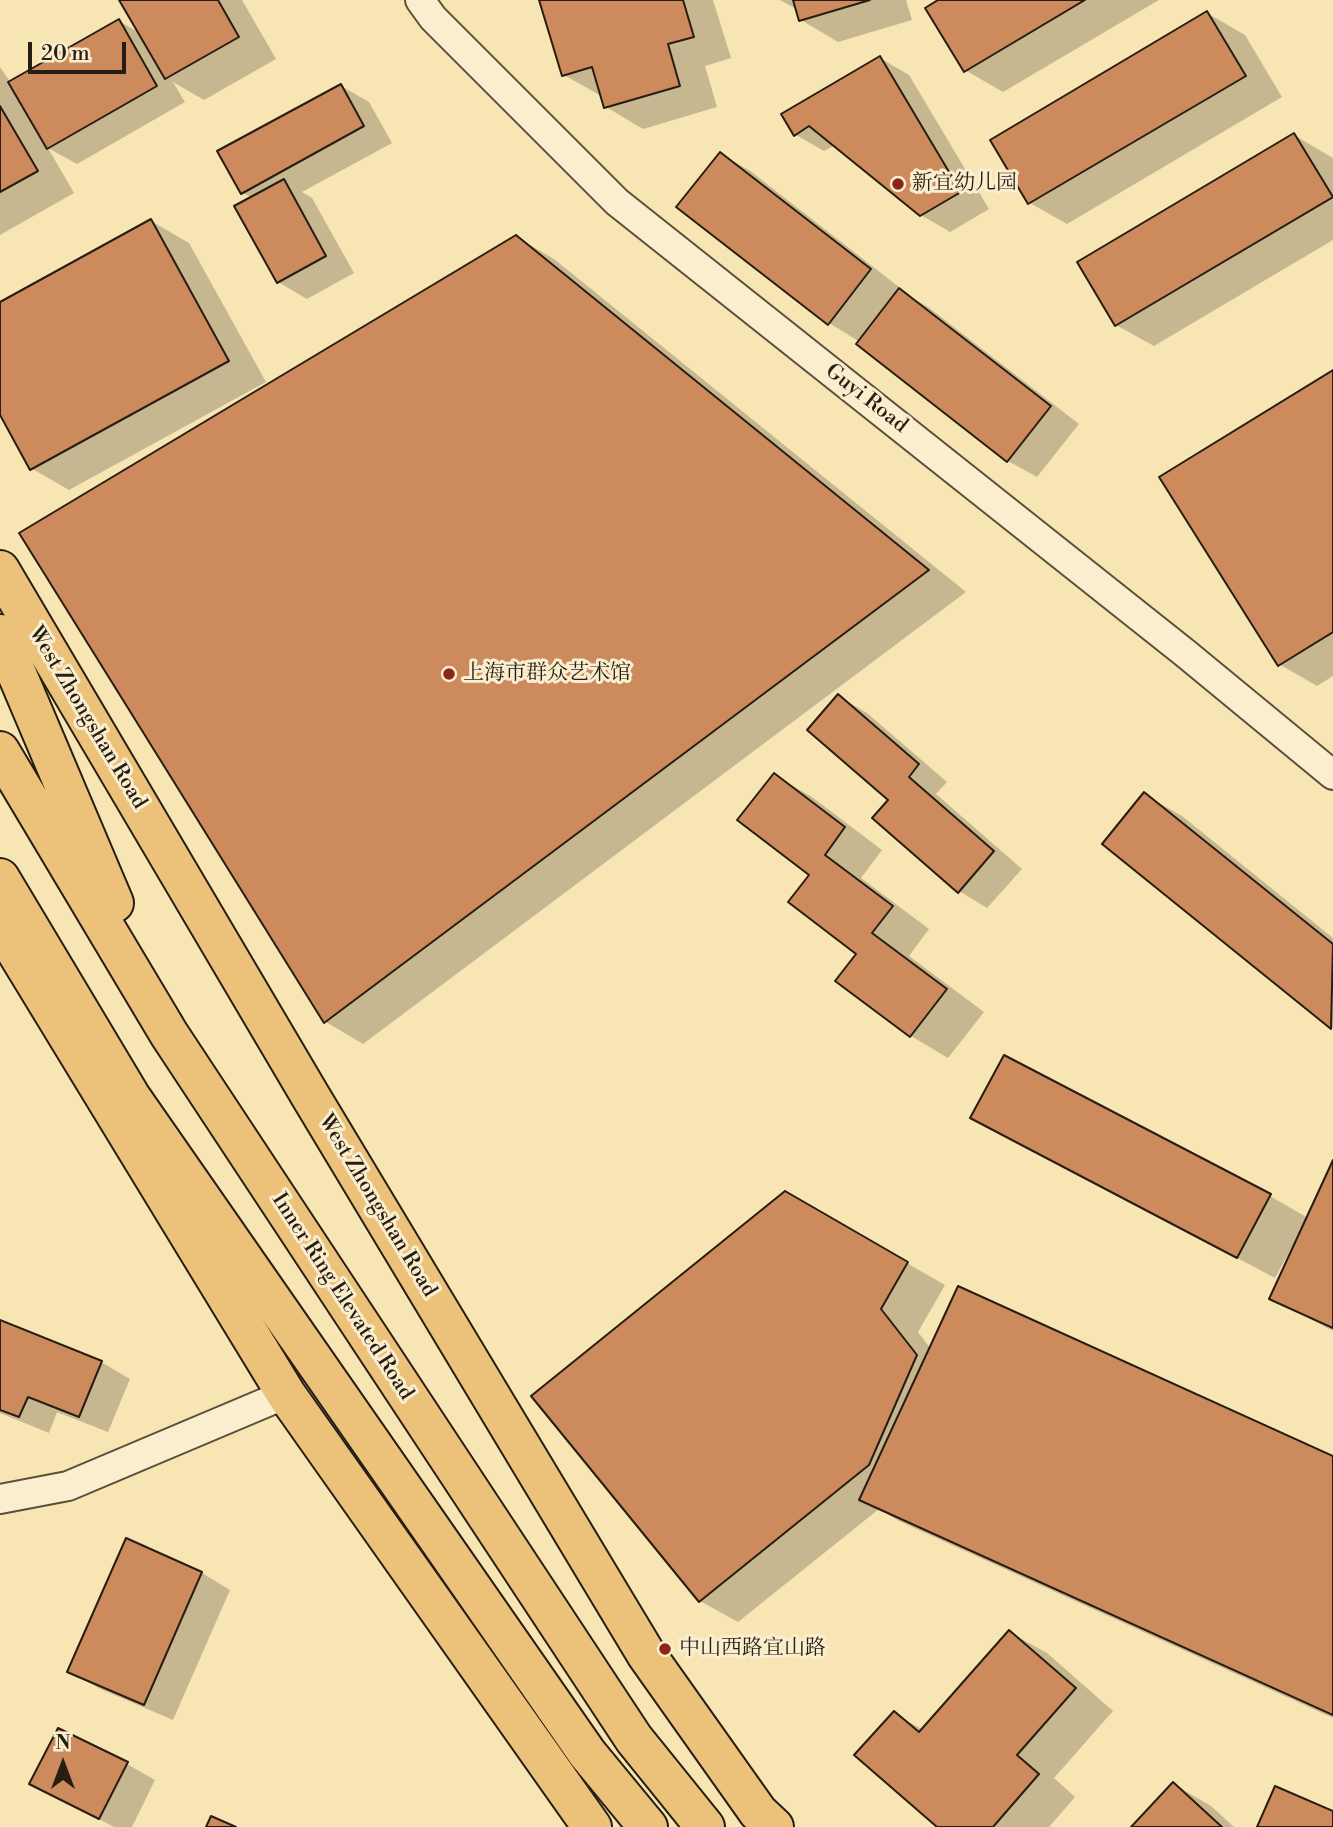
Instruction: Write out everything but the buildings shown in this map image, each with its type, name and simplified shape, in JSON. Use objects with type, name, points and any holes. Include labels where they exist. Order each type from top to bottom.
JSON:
[{"type":"main road","name":"West Zhongshan Road","points":[[0,570],[311,1097],[646,1654],[758,1812],[774,1827]]},
{"type":"main road","points":[[0,634],[169,1034]]},
{"type":"main road","name":"Inner Ring Elevated Road","points":[[0,751],[169,1034],[634,1739],[705,1827]]},
{"type":"main road","points":[[0,878],[131,1097]]},
{"type":"main road","points":[[0,923],[131,1097],[587,1753],[648,1827]]},
{"type":"main road","points":[[0,923],[286,1394],[592,1827]]},
{"type":"street","name":"Guyi Road","points":[[420,0],[433,18],[617,202],[1185,653],[1333,775]]},
{"type":"street","points":[[0,1499],[68,1486],[286,1394]]},
{"type":"place","name":"新宜幼儿园","points":[[898,184]]},
{"type":"place","name":"上海市群众艺术馆","points":[[449,674]]},
{"type":"place","name":"中山西路宜山路","points":[[665,1649]]}]
